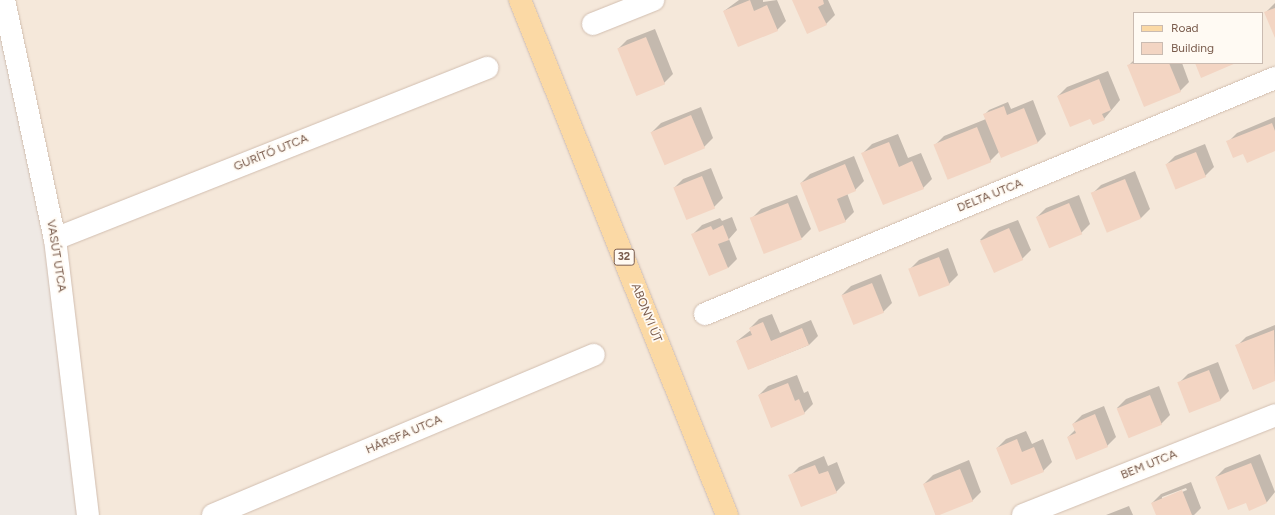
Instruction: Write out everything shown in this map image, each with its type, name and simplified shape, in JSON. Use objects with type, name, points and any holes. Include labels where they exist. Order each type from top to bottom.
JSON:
[{"type":"main road","name":"ABONYI ÚT","points":[[520,0],[727,515]]},
{"type":"street","name":"VASÚT UTCA","points":[[4,0],[55,239],[74,382],[88,515]]},
{"type":"street","points":[[593,24],[653,0]]},
{"type":"street","name":"GURÍTÓ UTCA","points":[[55,239],[488,68]]},
{"type":"street","name":"DELTA UTCA","points":[[705,314],[1275,78]]},
{"type":"street","name":"HÁRSFA UTCA","points":[[213,515],[594,354]]},
{"type":"street","name":"BEM UTCA","points":[[1023,515],[1275,415]]},
{"type":"shaded area","points":[[0,0],[98,515],[0,515]]},
{"type":"shaded area","points":[[10,0],[1275,0],[1275,515],[98,515]]},
{"type":"building","points":[[750,0],[754,11],[767,5],[778,31],[738,47],[723,11]]},
{"type":"building","points":[[792,0],[823,0],[824,4],[818,7],[827,25],[807,34]]},
{"type":"building","points":[[1275,8],[1275,38],[1264,12]]},
{"type":"building","points":[[646,37],[665,84],[636,96],[617,49]]},
{"type":"building","points":[[1133,63],[1169,64],[1181,92],[1144,107],[1127,65]]},
{"type":"building","points":[[1195,64],[1234,64],[1201,78]]},
{"type":"building","points":[[1099,79],[1111,110],[1102,114],[1105,120],[1093,125],[1090,119],[1070,127],[1057,96]]},
{"type":"building","points":[[1004,106],[1007,115],[1024,108],[1038,143],[1001,158],[983,114]]},
{"type":"building","points":[[691,115],[705,148],[665,165],[650,132]]},
{"type":"building","points":[[1272,123],[1275,131],[1275,151],[1247,163],[1243,154],[1233,158],[1226,141]]},
{"type":"building","points":[[977,127],[991,162],[948,180],[933,145]]},
{"type":"building","points":[[889,142],[899,167],[912,161],[924,189],[883,205],[861,153]]},
{"type":"building","points":[[1196,152],[1206,177],[1176,189],[1165,164]]},
{"type":"building","points":[[845,164],[856,191],[837,199],[846,222],[819,232],[800,183]]},
{"type":"building","points":[[702,176],[715,208],[686,220],[673,188]]},
{"type":"building","points":[[1125,179],[1141,219],[1107,233],[1091,193]]},
{"type":"building","points":[[788,203],[802,239],[764,254],[750,218]]},
{"type":"building","points":[[1069,203],[1082,234],[1049,248],[1036,217]]},
{"type":"building","points":[[723,225],[729,240],[718,244],[728,268],[709,276],[691,234],[711,226],[713,230]]},
{"type":"building","points":[[1009,228],[1023,260],[994,273],[980,241]]},
{"type":"building","points":[[939,257],[950,285],[919,297],[908,269]]},
{"type":"building","points":[[872,283],[884,313],[853,325],[841,295]]},
{"type":"building","points":[[763,322],[771,341],[802,328],[809,345],[748,370],[736,341],[752,335],[749,328]]},
{"type":"building","points":[[1274,330],[1275,381],[1253,390],[1235,345]]},
{"type":"building","points":[[1209,370],[1221,401],[1189,413],[1177,382]]},
{"type":"building","points":[[788,383],[795,401],[799,399],[805,414],[771,428],[758,395]]},
{"type":"building","points":[[1150,395],[1162,425],[1129,438],[1117,408]]},
{"type":"building","points":[[1095,414],[1108,447],[1076,460],[1067,437],[1076,433],[1072,424]]},
{"type":"building","points":[[1017,439],[1022,452],[1034,447],[1044,472],[1011,485],[996,448]]},
{"type":"building","points":[[1251,463],[1267,503],[1249,511],[1246,503],[1228,510],[1215,477]]},
{"type":"building","points":[[815,465],[819,474],[828,471],[837,493],[801,507],[788,475]]},
{"type":"building","points":[[960,469],[973,501],[940,515],[935,515],[923,484]]},
{"type":"building","points":[[1182,490],[1192,515],[1156,515],[1151,503]]}]
